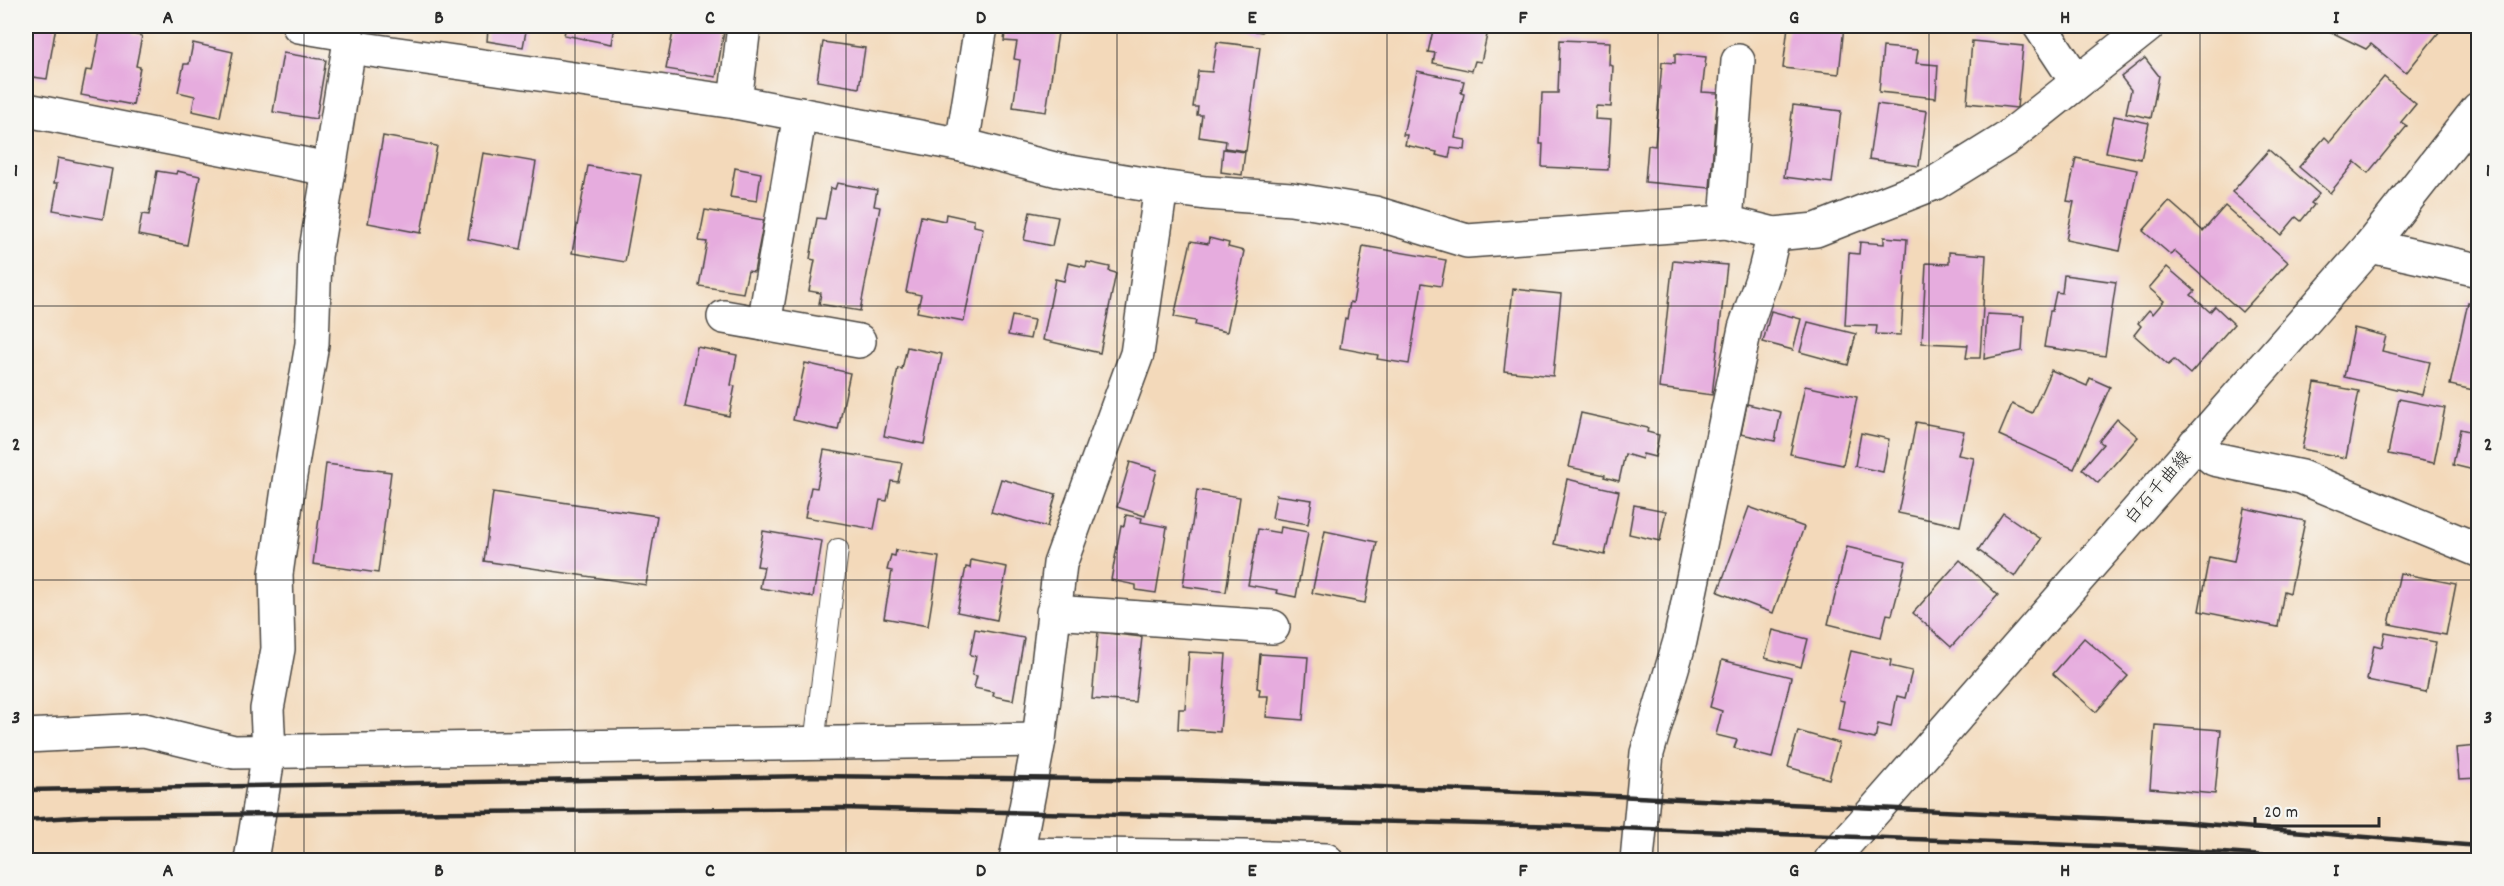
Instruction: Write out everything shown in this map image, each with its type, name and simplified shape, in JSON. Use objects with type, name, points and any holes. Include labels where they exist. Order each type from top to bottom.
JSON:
[{"type":"street","points":[[251,861],[269,752],[267,709],[279,649],[276,574],[312,344],[315,256],[349,47],[347,34],[299,26]]},
{"type":"street","points":[[735,102],[744,26]]},
{"type":"street","points":[[962,145],[981,26]]},
{"type":"street","points":[[2040,26],[2077,82]]},
{"type":"street","points":[[349,47],[735,102],[962,145],[1058,170],[1161,187],[1206,193],[1291,199],[1375,213],[1467,241],[1726,222],[1774,234],[1815,230],[1935,183],[2007,140],[2148,26]]},
{"type":"street","points":[[1726,222],[1738,61]]},
{"type":"street","points":[[27,110],[328,169]]},
{"type":"street","name":"白石千曲線","points":[[1831,861],[2370,246],[2478,110]]},
{"type":"street","points":[[764,324],[800,114]]},
{"type":"street","points":[[1161,187],[1137,354],[1060,564],[1039,740],[1017,857],[1243,857],[1326,861]]},
{"type":"street","points":[[1637,861],[1647,753],[1680,641],[1745,328],[1765,270],[1774,234]]},
{"type":"street","points":[[2370,246],[2478,270]]},
{"type":"street","points":[[724,317],[859,341]]},
{"type":"street","points":[[2195,444],[2214,459],[2301,477],[2478,550]]},
{"type":"street","points":[[1053,612],[1273,627]]},
{"type":"street","points":[[26,736],[144,730],[234,752],[1039,740]]},
{"type":"lane","points":[[814,744],[838,549]]},
{"type":"building","points":[[26,26],[56,26],[47,79],[26,76]]},
{"type":"building","points":[[101,26],[135,27],[133,34],[142,36],[136,66],[140,67],[133,105],[81,95],[86,70],[92,71]]},
{"type":"building","points":[[482,26],[527,26],[523,47],[487,41],[488,29]]},
{"type":"building","points":[[566,26],[614,26],[611,44],[564,35]]},
{"type":"building","points":[[674,26],[725,26],[716,77],[666,69]]},
{"type":"building","points":[[816,26],[858,26],[856,33]]},
{"type":"building","points":[[1006,26],[1059,26],[1046,112],[1013,107],[1020,60],[1014,59],[1017,42],[1004,41]]},
{"type":"building","points":[[1219,26],[1263,26],[1262,32]]},
{"type":"building","points":[[1434,26],[1489,26],[1481,62],[1475,61],[1472,71],[1433,63],[1435,53],[1428,52]]},
{"type":"building","points":[[1788,26],[1844,26],[1839,74],[1783,68]]},
{"type":"building","points":[[2330,26],[2444,26],[2406,73],[2371,44],[2366,49],[2327,30]]},
{"type":"building","points":[[1560,40],[1610,42],[1609,65],[1613,66],[1611,107],[1596,106],[1595,119],[1611,120],[1608,170],[1542,167],[1543,144],[1540,144],[1542,93],[1558,93]]},
{"type":"building","points":[[1972,41],[2023,46],[2017,108],[1967,103]]},
{"type":"building","points":[[823,42],[865,48],[859,88],[817,81]]},
{"type":"building","points":[[1217,42],[1260,47],[1246,151],[1225,148],[1226,141],[1199,137],[1202,115],[1197,115],[1198,107],[1193,107],[1198,71],[1212,72]]},
{"type":"building","points":[[193,43],[233,52],[220,117],[192,111],[195,96],[178,92],[184,64],[189,64]]},
{"type":"building","points":[[1883,47],[1918,50],[1916,63],[1938,65],[1936,98],[1879,92]]},
{"type":"building","points":[[283,53],[326,60],[316,119],[273,112]]},
{"type":"building","points":[[1675,54],[1706,57],[1702,92],[1718,93],[1710,188],[1645,182],[1648,145],[1655,146],[1662,62],[1675,63]]},
{"type":"building","points":[[2145,58],[2159,76],[2151,118],[2126,113],[2131,90],[2121,77]]},
{"type":"building","points":[[1417,71],[1464,81],[1461,93],[1464,94],[1455,138],[1466,140],[1465,150],[1451,148],[1449,158],[1436,155],[1437,152],[1405,145],[1407,135],[1403,135]]},
{"type":"building","points":[[2384,77],[2416,104],[2401,122],[2407,126],[2368,173],[2355,162],[2330,193],[2299,167],[2325,137],[2330,142]]},
{"type":"building","points":[[1877,104],[1927,111],[1919,166],[1869,159]]},
{"type":"building","points":[[1793,105],[1841,111],[1832,183],[1784,177]]},
{"type":"building","points":[[2114,116],[2149,123],[2141,159],[2106,152]]},
{"type":"building","points":[[383,136],[437,146],[421,233],[368,223]]},
{"type":"building","points":[[1223,149],[1245,152],[1242,175],[1221,172]]},
{"type":"building","points":[[2269,150],[2319,194],[2311,203],[2314,205],[2301,221],[2296,217],[2281,235],[2232,192]]},
{"type":"building","points":[[483,153],[536,162],[521,249],[468,239]]},
{"type":"building","points":[[58,158],[112,169],[103,219],[53,210],[58,183],[54,183]]},
{"type":"building","points":[[2076,158],[2137,170],[2120,251],[2066,240],[2074,202],[2067,201]]},
{"type":"building","points":[[588,166],[641,175],[625,262],[572,253]]},
{"type":"building","points":[[735,168],[761,173],[757,201],[730,197]]},
{"type":"building","points":[[157,171],[176,174],[177,171],[200,176],[187,245],[138,235],[142,214],[149,215]]},
{"type":"building","points":[[837,183],[877,190],[874,206],[880,207],[860,311],[819,304],[821,293],[809,291],[815,260],[810,259],[817,218],[825,219],[831,188],[835,189]]},
{"type":"building","points":[[2169,201],[2203,231],[2225,206],[2288,262],[2242,312],[2174,251],[2171,255],[2143,231]]},
{"type":"building","points":[[705,210],[764,220],[754,272],[748,271],[743,293],[699,286],[707,242],[699,241]]},
{"type":"building","points":[[1030,212],[1058,217],[1052,246],[1024,240]]},
{"type":"building","points":[[946,214],[974,220],[974,226],[983,228],[964,321],[917,312],[921,295],[906,292],[921,216],[945,221]]},
{"type":"building","points":[[1884,237],[1907,239],[1901,335],[1876,334],[1877,326],[1845,325],[1849,253],[1859,254],[1860,242],[1884,244]]},
{"type":"building","points":[[1209,238],[1229,243],[1228,247],[1244,251],[1227,332],[1195,325],[1196,321],[1174,317],[1191,241],[1208,244]]},
{"type":"building","points":[[1363,246],[1446,260],[1441,286],[1422,283],[1409,364],[1377,359],[1378,355],[1340,348],[1345,318],[1347,319],[1350,302],[1353,303]]},
{"type":"building","points":[[1949,252],[1986,255],[1980,358],[1966,358],[1968,345],[1922,343],[1926,263],[1949,264]]},
{"type":"building","points":[[1673,260],[1727,265],[1712,395],[1659,388]]},
{"type":"building","points":[[1087,262],[1110,267],[1109,271],[1116,273],[1100,353],[1043,340],[1055,279],[1064,281],[1068,263],[1086,267]]},
{"type":"building","points":[[2167,267],[2195,291],[2191,295],[2210,312],[2215,306],[2234,324],[2190,374],[2174,360],[2168,365],[2134,335],[2141,326],[2138,323],[2149,310],[2153,314],[2164,301],[2149,288]]},
{"type":"building","points":[[2064,275],[2116,282],[2105,356],[2044,347],[2050,311],[2052,311],[2056,292],[2062,293]]},
{"type":"building","points":[[1513,289],[1561,294],[1553,376],[1504,371]]},
{"type":"building","points":[[2468,302],[2478,304],[2478,391],[2450,385]]},
{"type":"building","points":[[1771,311],[1801,319],[1793,350],[1763,342]]},
{"type":"building","points":[[1987,314],[2024,316],[2022,351],[1984,359]]},
{"type":"building","points":[[1012,316],[1034,320],[1030,339],[1008,335]]},
{"type":"building","points":[[1808,322],[1856,334],[1848,365],[1800,352]]},
{"type":"building","points":[[2354,328],[2386,336],[2382,351],[2430,362],[2422,395],[2344,377]]},
{"type":"building","points":[[697,347],[737,355],[731,385],[735,386],[729,416],[685,407]]},
{"type":"building","points":[[907,347],[942,354],[924,444],[884,436],[898,368],[902,369]]},
{"type":"building","points":[[805,363],[850,373],[838,430],[793,420]]},
{"type":"building","points":[[2051,370],[2087,386],[2090,378],[2110,387],[2074,469],[1999,435],[2012,404],[2032,413]]},
{"type":"building","points":[[2315,383],[2359,391],[2346,458],[2302,449]]},
{"type":"building","points":[[1805,386],[1857,397],[1843,465],[1790,454]]},
{"type":"building","points":[[2399,399],[2445,408],[2434,463],[2388,454]]},
{"type":"building","points":[[1747,404],[1781,412],[1775,441],[1741,434]]},
{"type":"building","points":[[1581,413],[1648,428],[1647,432],[1659,435],[1655,457],[1643,454],[1642,459],[1625,454],[1619,481],[1604,477],[1605,475],[1569,467]]},
{"type":"building","points":[[2117,419],[2138,437],[2098,483],[2082,469],[2103,444],[2099,441]]},
{"type":"building","points":[[1916,422],[1964,431],[1958,455],[1974,458],[1960,526],[1898,513]]},
{"type":"building","points":[[2460,429],[2478,433],[2478,471],[2453,465]]},
{"type":"building","points":[[1861,433],[1889,439],[1883,472],[1855,466]]},
{"type":"building","points":[[824,450],[902,463],[898,482],[891,481],[887,501],[880,500],[874,529],[805,517],[811,487],[817,488]]},
{"type":"building","points":[[1130,462],[1157,470],[1145,516],[1117,507]]},
{"type":"building","points":[[326,464],[391,472],[378,573],[313,564]]},
{"type":"building","points":[[1001,479],[1056,494],[1047,527],[991,512]]},
{"type":"building","points":[[1567,479],[1619,491],[1605,555],[1554,544]]},
{"type":"building","points":[[1197,490],[1240,497],[1226,592],[1183,586]]},
{"type":"building","points":[[493,492],[657,516],[646,585],[484,561]]},
{"type":"building","points":[[1276,495],[1312,500],[1308,524],[1272,518]]},
{"type":"building","points":[[1634,505],[1666,511],[1660,541],[1629,534]]},
{"type":"building","points":[[1749,507],[1804,527],[1773,613],[1718,592]]},
{"type":"building","points":[[2244,508],[2305,521],[2290,593],[2284,591],[2278,627],[2199,611],[2209,557],[2234,562]]},
{"type":"building","points":[[2003,513],[2041,539],[2015,577],[1978,550]]},
{"type":"building","points":[[1126,515],[1142,518],[1141,522],[1167,527],[1156,593],[1136,590],[1136,585],[1111,580],[1121,525],[1124,526]]},
{"type":"building","points":[[1281,527],[1308,532],[1296,597],[1276,593],[1277,590],[1248,585],[1258,529],[1280,533]]},
{"type":"building","points":[[763,531],[822,541],[813,597],[760,588],[764,567],[757,566]]},
{"type":"building","points":[[1325,531],[1377,542],[1365,603],[1312,593]]},
{"type":"building","points":[[1847,547],[1906,561],[1892,615],[1887,614],[1881,637],[1828,624]]},
{"type":"building","points":[[896,550],[939,557],[928,626],[884,618],[892,571],[887,570],[891,555],[895,556]]},
{"type":"building","points":[[971,560],[1007,567],[997,620],[957,612],[966,567],[970,568]]},
{"type":"building","points":[[1960,560],[1998,595],[1951,647],[1913,613]]},
{"type":"building","points":[[2400,573],[2456,584],[2446,635],[2389,624]]},
{"type":"building","points":[[975,629],[1024,638],[1013,700],[993,696],[994,692],[974,688],[977,676],[972,675],[976,656],[970,655]]},
{"type":"building","points":[[1773,630],[1808,639],[1801,667],[1765,658]]},
{"type":"building","points":[[1098,632],[1142,637],[1135,702],[1092,699]]},
{"type":"building","points":[[2385,633],[2436,642],[2426,692],[2367,680],[2374,645],[2382,647]]},
{"type":"building","points":[[2084,638],[2128,676],[2096,712],[2053,674]]},
{"type":"building","points":[[1851,651],[1891,660],[1890,666],[1912,671],[1905,698],[1897,696],[1891,727],[1878,724],[1875,739],[1838,731],[1844,701],[1839,700]]},
{"type":"building","points":[[1189,652],[1226,654],[1220,732],[1178,729],[1179,709],[1185,709]]},
{"type":"building","points":[[1260,654],[1308,657],[1303,720],[1266,717],[1268,696],[1259,696],[1260,689],[1257,688]]},
{"type":"building","points":[[1722,660],[1791,677],[1772,758],[1734,748],[1737,740],[1716,735],[1722,711],[1710,707]]},
{"type":"building","points":[[2155,725],[2221,730],[2215,794],[2150,788]]},
{"type":"building","points":[[1798,731],[1839,743],[1829,779],[1788,767]]},
{"type":"building","points":[[2478,746],[2478,778],[2459,779],[2456,748]]},
{"type":"railway","points":[[26,790],[812,776],[1191,780],[1572,794],[2181,822],[2478,846]]},
{"type":"railway","points":[[26,820],[89,816],[840,808],[1567,826],[2153,848],[2322,860]]}]
